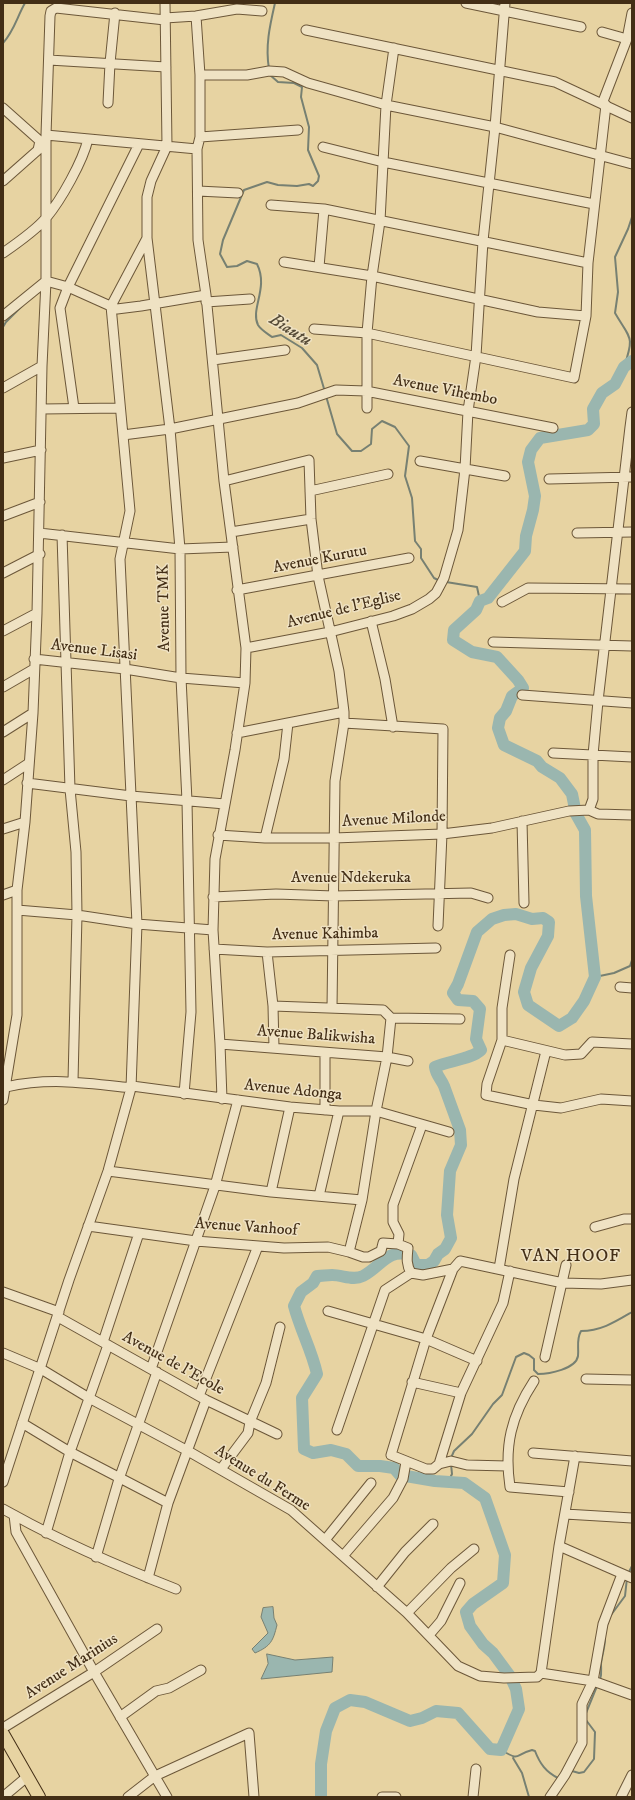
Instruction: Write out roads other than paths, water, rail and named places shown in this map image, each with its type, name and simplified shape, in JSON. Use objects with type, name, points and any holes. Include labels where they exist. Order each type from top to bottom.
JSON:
[{"type":"main road","points":[[3,1734],[39,1797]]},
{"type":"street","points":[[165,3],[167,146]]},
{"type":"street","points":[[466,3],[505,7],[581,27]]},
{"type":"street","points":[[3,1100],[17,1015],[17,890],[25,822],[33,713],[34,659],[40,554],[39,533],[42,450],[42,366],[46,281],[44,138],[50,16],[52,11],[56,8],[103,7],[115,13],[165,19],[196,16],[237,9],[262,11]]},
{"type":"street","points":[[465,469],[468,411],[476,356],[483,241],[496,127],[505,7]]},
{"type":"street","points":[[108,103],[115,13]]},
{"type":"street","points":[[314,329],[367,333],[574,378],[586,316],[588,263],[604,105],[627,39],[632,13]]},
{"type":"street","points":[[196,16],[200,75],[200,136],[197,149],[198,240],[206,298],[224,481],[237,590],[246,648],[244,683],[237,733],[215,859],[213,930],[222,1099]]},
{"type":"street","points":[[306,30],[500,69],[555,82],[632,118]]},
{"type":"street","points":[[602,32],[627,39]]},
{"type":"street","points":[[366,408],[367,333],[372,276],[380,221],[386,105],[394,48]]},
{"type":"street","points":[[49,60],[166,67]]},
{"type":"street","points":[[200,75],[248,75],[270,71],[284,72],[308,83],[386,105],[496,127],[632,164]]},
{"type":"street","points":[[5,112],[44,138],[88,139],[197,149]]},
{"type":"street","points":[[200,136],[298,130]]},
{"type":"street","points":[[3,181],[38,150],[44,138]]},
{"type":"street","points":[[3,253],[46,219],[58,201],[85,151],[88,139]]},
{"type":"street","points":[[74,408],[60,308],[68,287],[139,144]]},
{"type":"street","name":"Avenue TMK","points":[[167,146],[151,181],[147,197],[147,238],[170,429],[180,549],[181,678],[187,801],[191,1012],[184,1094]]},
{"type":"street","points":[[324,146],[383,162],[594,204]]},
{"type":"street","points":[[198,191],[238,193]]},
{"type":"street","points":[[271,205],[324,209],[588,263]]},
{"type":"street","points":[[319,267],[324,209]]},
{"type":"street","points":[[3,1482],[5,1466],[41,1369],[58,1314],[108,1171],[131,1087],[137,924],[120,559],[130,511],[111,306],[147,238]]},
{"type":"street","points":[[284,262],[372,276],[480,298],[538,312],[586,316]]},
{"type":"street","points":[[46,281],[68,287],[117,308],[206,298],[250,298]]},
{"type":"street","points":[[3,316],[46,281]]},
{"type":"street","points":[[212,360],[286,350]]},
{"type":"street","points":[[3,388],[42,366]]},
{"type":"street","name":"Avenue Vihembo","points":[[122,435],[170,429],[298,403],[331,393],[336,390],[366,391],[553,428]]},
{"type":"street","points":[[42,409],[120,408]]},
{"type":"street","points":[[586,810],[593,799],[593,755],[598,701],[611,589],[628,477],[632,412]]},
{"type":"street","points":[[3,458],[42,450]]},
{"type":"street","points":[[224,481],[309,460],[311,519],[318,576],[339,671],[344,712],[344,723],[335,781],[332,1008]]},
{"type":"street","points":[[420,461],[505,476]]},
{"type":"street","name":"Avenue de l'Eglise","points":[[246,648],[330,632],[393,616],[412,609],[436,593],[443,582],[458,530],[465,469]]},
{"type":"street","points":[[310,491],[388,474]]},
{"type":"street","points":[[549,478],[628,477]]},
{"type":"street","points":[[3,516],[40,502]]},
{"type":"street","points":[[231,532],[311,519]]},
{"type":"street","points":[[577,534],[632,532]]},
{"type":"street","points":[[39,533],[180,549],[232,547]]},
{"type":"street","points":[[62,535],[70,789],[76,852],[77,916],[73,1081]]},
{"type":"street","points":[[3,573],[40,554]]},
{"type":"street","name":"Avenue Kurutu","points":[[237,590],[409,558]]},
{"type":"street","points":[[502,602],[528,588],[632,589]]},
{"type":"street","points":[[3,631],[37,614]]},
{"type":"street","points":[[371,621],[393,727]]},
{"type":"street","points":[[493,642],[632,646]]},
{"type":"street","name":"Avenue Lisasi","points":[[34,659],[125,669],[181,678],[244,683]]},
{"type":"street","name":"Avenue Lisasi","points":[[3,688],[34,669]]},
{"type":"street","points":[[522,695],[632,702]]},
{"type":"street","points":[[237,733],[344,712]]},
{"type":"street","points":[[3,732],[33,713]]},
{"type":"street","points":[[265,838],[284,759],[288,723]]},
{"type":"street","points":[[344,723],[443,729],[442,834],[438,926]]},
{"type":"street","points":[[553,753],[632,757]]},
{"type":"street","points":[[3,780],[29,763]]},
{"type":"street","points":[[27,783],[131,796],[225,804]]},
{"type":"street","name":"Avenue Milonde","points":[[218,835],[265,838],[334,838],[442,834],[492,828],[569,811],[586,810],[598,814],[632,815]]},
{"type":"street","points":[[522,821],[524,903]]},
{"type":"street","points":[[3,829],[25,822]]},
{"type":"street","points":[[3,895],[17,890]]},
{"type":"street","name":"Avenue Ndekeruka","points":[[213,897],[276,894],[334,896],[470,893],[488,898]]},
{"type":"street","points":[[17,910],[137,924],[213,930]]},
{"type":"street","name":"Avenue Kahimba","points":[[214,949],[267,952],[436,948]]},
{"type":"street","points":[[267,952],[273,1006],[274,1048]]},
{"type":"street","points":[[510,955],[502,1008],[502,1040],[487,1084],[486,1095],[534,1105],[561,1108],[601,1100],[632,1101]]},
{"type":"street","points":[[620,987],[632,988]]},
{"type":"street","points":[[273,1006],[383,1010],[391,1018],[460,1019]]},
{"type":"street","points":[[350,1252],[362,1200],[376,1110],[387,1056],[391,1018]]},
{"type":"street","points":[[502,1040],[565,1055],[581,1054],[592,1042],[632,1044]]},
{"type":"street","name":"Avenue Balikwisha","points":[[220,1044],[325,1053],[387,1056],[408,1061]]},
{"type":"street","points":[[3,1045],[12,1046]]},
{"type":"street","points":[[499,1269],[514,1179],[534,1105],[546,1051]]},
{"type":"street","points":[[325,1053],[325,1110]]},
{"type":"street","name":"Avenue Adonga","points":[[5,1086],[28,1082],[73,1081],[339,1112],[376,1110],[449,1132]]},
{"type":"street","points":[[96,1557],[119,1479],[140,1424],[154,1371],[215,1186],[238,1100]]},
{"type":"street","points":[[271,1192],[290,1107]]},
{"type":"street","points":[[319,1196],[339,1112]]},
{"type":"street","points":[[411,1273],[408,1267],[408,1248],[398,1244],[399,1234],[393,1222],[393,1205],[422,1125]]},
{"type":"street","points":[[108,1171],[215,1186],[362,1200]]},
{"type":"street","points":[[595,1227],[624,1219],[632,1219]]},
{"type":"street","name":"Avenue Vanhoof","points":[[88,1226],[196,1241],[284,1248],[328,1247],[350,1252],[363,1257],[369,1257],[381,1251],[383,1243],[398,1244]]},
{"type":"street","points":[[46,1533],[139,1233]]},
{"type":"street","points":[[148,1578],[168,1503],[188,1451],[203,1398],[258,1246]]},
{"type":"street","points":[[507,1466],[467,1464],[450,1461],[439,1464],[433,1469],[426,1470],[405,1464],[391,1455],[426,1339],[453,1269],[460,1261],[563,1283],[601,1284],[632,1280]]},
{"type":"street","points":[[545,1357],[566,1265]]},
{"type":"street","points":[[337,1430],[385,1290],[411,1273],[423,1275],[453,1269]]},
{"type":"street","points":[[439,1464],[461,1393],[503,1303],[510,1271]]},
{"type":"street","name":"Avenue de l'Ecole","points":[[3,1292],[58,1314],[105,1344],[203,1398],[277,1434]]},
{"type":"street","points":[[328,1311],[426,1339],[477,1361]]},
{"type":"street","points":[[221,1469],[248,1432],[250,1422],[266,1382],[280,1327]]},
{"type":"street","name":"Avenue du Ferme","points":[[3,1353],[41,1369],[89,1398],[140,1424],[291,1510],[407,1613],[458,1666],[480,1676],[515,1679],[537,1677],[541,1673]]},
{"type":"street","points":[[586,1379],[632,1380]]},
{"type":"street","points":[[534,1381],[515,1415],[510,1436],[507,1466],[510,1487],[569,1492]]},
{"type":"street","points":[[412,1382],[461,1393]]},
{"type":"street","points":[[22,1423],[119,1479],[168,1503]]},
{"type":"street","points":[[533,1453],[632,1461]]},
{"type":"street","points":[[575,1456],[566,1514],[559,1546],[541,1673],[597,1682],[632,1695]]},
{"type":"street","points":[[343,1556],[393,1498],[403,1478],[405,1464]]},
{"type":"street","points":[[325,1540],[371,1483]]},
{"type":"street","points":[[3,1509],[46,1533],[96,1557],[176,1589]]},
{"type":"street","points":[[566,1514],[632,1518]]},
{"type":"street","points":[[14,1515],[16,1532],[120,1718],[167,1797]]},
{"type":"street","points":[[378,1587],[405,1552],[433,1524]]},
{"type":"street","points":[[550,1797],[563,1778],[582,1743],[582,1704],[597,1682],[603,1624],[627,1576],[559,1546]]},
{"type":"street","points":[[407,1613],[450,1568],[474,1549]]},
{"type":"street","points":[[429,1635],[441,1621],[460,1583]]},
{"type":"street","name":"Avenue Marinius","points":[[3,1728],[94,1672],[157,1629]]},
{"type":"street","points":[[120,1718],[156,1691],[170,1688],[201,1670]]},
{"type":"street","points":[[128,1797],[155,1776],[249,1733],[254,1797]]},
{"type":"street","points":[[473,1797],[476,1769]]},
{"type":"street","points":[[621,1797],[632,1775]]},
{"type":"street","points":[[3,1797],[28,1776]]},
{"type":"street","points":[[382,1797],[396,1797]]},
{"type":"water","points":[[273,1607],[274,1618],[277,1625],[274,1635],[265,1648],[255,1653],[252,1649],[268,1633],[261,1617],[263,1608]]},
{"type":"water","points":[[267,1654],[295,1660],[333,1657],[332,1672],[261,1679],[268,1664]]},
{"type":"waterway","points":[[3,43],[13,29],[25,3]]},
{"type":"waterway","name":"Biautu","points":[[269,69],[268,44],[275,3]]},
{"type":"waterway","name":"Biautu","points":[[270,75],[278,82],[294,83],[302,87],[301,97],[309,127],[308,150],[319,176],[318,181],[313,186],[309,184],[297,186],[278,185],[267,182],[244,190],[223,240],[220,254],[227,267],[237,266],[247,261],[257,264],[261,281],[256,312],[258,325],[272,337],[281,335],[302,348],[317,365],[325,392]]},
{"type":"waterway","points":[[624,367],[630,343],[627,333],[615,313],[618,292],[615,257],[632,217]]},
{"type":"waterway","points":[[3,327],[23,305]]},
{"type":"waterway","points":[[321,1797],[321,1764],[326,1731],[335,1708],[350,1700],[365,1702],[410,1721],[422,1718],[436,1711],[458,1713],[490,1749],[501,1750],[519,1709],[516,1689],[510,1676],[470,1626],[466,1612],[473,1604],[503,1583],[505,1555],[485,1498],[464,1483],[435,1481],[400,1475],[394,1468],[380,1466],[358,1466],[346,1454],[331,1450],[313,1453],[304,1449],[302,1398],[317,1374],[294,1306],[301,1292],[313,1283],[317,1276],[336,1275],[352,1278],[363,1276],[390,1256],[403,1253],[411,1255],[416,1265],[428,1265],[445,1249],[451,1238],[447,1215],[450,1171],[461,1145],[460,1130],[444,1086],[437,1075],[435,1067],[472,1056],[481,1050],[476,1039],[480,1009],[473,1001],[458,1000],[453,993],[458,984],[477,932],[492,919],[504,915],[516,914],[532,919],[543,918],[549,922],[548,936],[531,968],[524,992],[528,1005],[559,1026],[572,1018],[584,1001],[595,977],[586,896],[585,830],[576,814],[572,794],[560,778],[542,767],[537,761],[504,745],[498,728],[500,718],[506,711],[512,696],[523,688],[518,680],[497,657],[472,652],[453,640],[454,630],[476,610],[480,601],[488,598],[525,551],[526,536],[535,496],[528,462],[531,450],[540,438],[588,430],[594,424],[593,409],[602,393],[615,384],[624,367],[632,361]]},
{"type":"waterway","name":"Biautu","points":[[326,396],[337,434],[352,451],[361,451],[371,444],[372,429],[382,421],[395,427],[409,446],[405,476],[412,498],[415,541],[421,549],[421,558],[434,578],[440,581]]},
{"type":"waterway","name":"Biautu","points":[[446,582],[477,587],[480,601]]},
{"type":"waterway","points":[[595,977],[614,973],[630,966],[632,960]]},
{"type":"waterway","points":[[451,1458],[454,1451],[472,1434],[493,1404],[502,1395],[516,1357],[524,1353],[529,1355],[534,1359],[534,1370],[538,1374],[561,1370],[576,1361],[581,1331],[601,1328],[632,1312]]},
{"type":"waterway","points":[[448,1482],[452,1474],[451,1464]]},
{"type":"waterway","points":[[628,1574],[632,1566]]},
{"type":"waterway","points":[[611,1615],[625,1596],[627,1578]]},
{"type":"waterway","points":[[600,1680],[605,1638]]},
{"type":"waterway","points":[[586,1713],[597,1686]]},
{"type":"waterway","points":[[570,1773],[572,1771],[579,1773],[584,1772],[594,1759],[595,1732],[586,1720]]},
{"type":"waterway","points":[[501,1750],[515,1757],[532,1750],[535,1751],[544,1767],[558,1778]]},
{"type":"waterway","points":[[513,1758],[522,1773],[529,1797]]},
{"type":"district","name":"VAN HOOF","points":[[571,1257]]}]
